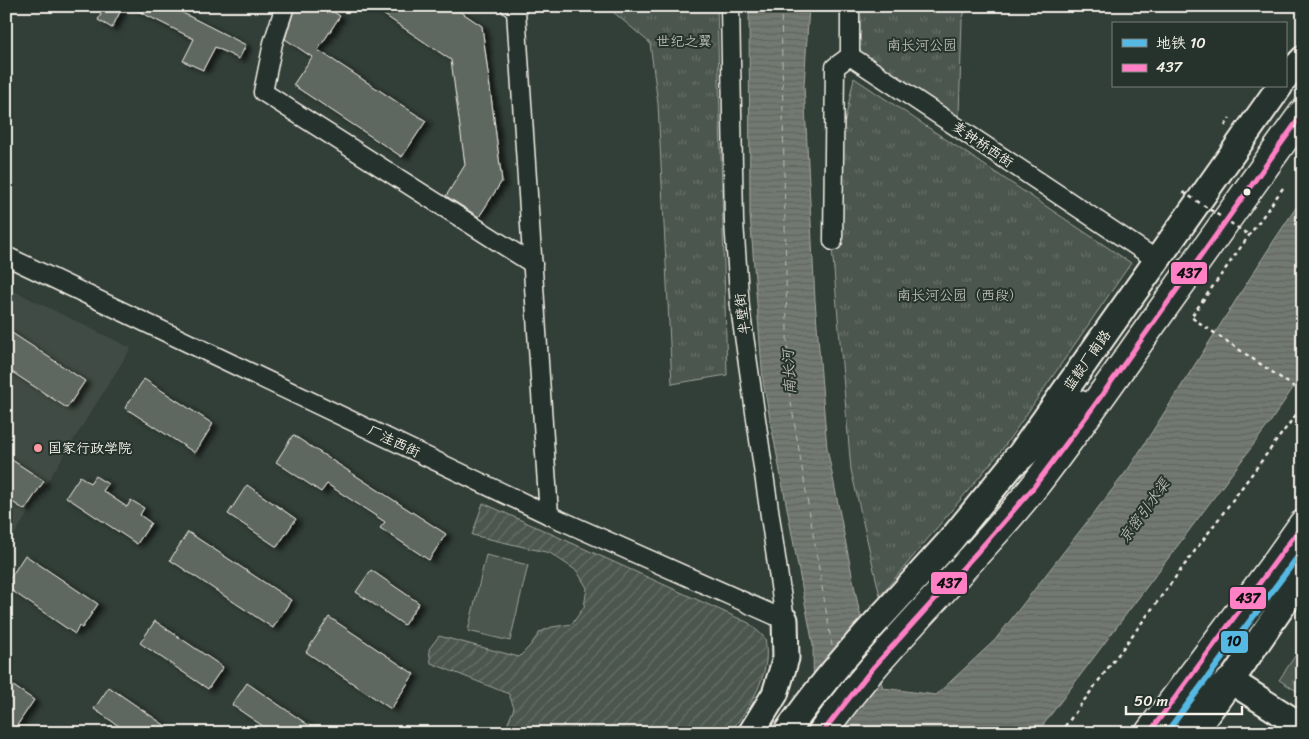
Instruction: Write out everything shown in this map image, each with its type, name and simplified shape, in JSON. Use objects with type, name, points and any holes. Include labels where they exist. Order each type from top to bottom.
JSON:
[{"type":"highway","points":[[822,733],[897,640],[968,564],[1033,487],[1303,113]]},
{"type":"highway","points":[[1016,460],[1117,373]]},
{"type":"highway","points":[[1149,733],[1303,524]]},
{"type":"highway","points":[[1172,733],[1232,681]]},
{"type":"street","points":[[285,6],[272,43],[263,92],[533,264]]},
{"type":"street","points":[[510,6],[516,12],[549,515]]},
{"type":"street","name":"半壁街","points":[[730,6],[734,222],[740,308],[785,620]]},
{"type":"street","points":[[833,241],[834,67],[850,56],[850,6]]},
{"type":"street","name":"麦钟桥西街","points":[[850,56],[1157,260]]},
{"type":"street","points":[[1286,77],[1303,59]]},
{"type":"street","name":"蓝靛厂南路","points":[[786,733],[839,663],[950,541],[1016,460],[1279,88]]},
{"type":"street","name":"厂洼西街","points":[[6,256],[549,515],[785,620]]},
{"type":"street","points":[[1193,733],[1232,681],[1303,576]]},
{"type":"street","points":[[751,733],[775,694],[786,658],[785,620]]},
{"type":"street","points":[[1232,681],[1303,727]]},
{"type":"path","points":[[1283,188],[1191,318],[1303,392]]},
{"type":"path","points":[[1183,192],[1249,236]]},
{"type":"path","points":[[1060,733],[1303,405]]},
{"type":"shaded area","name":"国家行政学院","points":[[6,287],[131,348],[6,548]]},
{"type":"green space","name":"世纪之翼","points":[[606,6],[717,6],[727,375],[672,384],[658,104],[650,43]]},
{"type":"green space","name":"南长河公园","points":[[858,6],[967,6],[962,20],[959,117],[857,49]]},
{"type":"green space","name":"南长河公园（西段）","points":[[854,78],[1131,263],[1001,451],[880,596],[851,470],[828,200]]},
{"type":"green space","points":[[483,503],[749,623],[765,638],[766,661],[761,681],[753,699],[729,733],[504,733],[514,708],[509,694],[431,663],[429,649],[439,636],[519,657],[540,632],[552,627],[572,624],[584,607],[587,588],[577,571],[550,553],[472,535]]},
{"type":"green space","points":[[486,555],[528,565],[510,641],[468,631]]},
{"type":"green space","points":[[1303,644],[1303,695],[1279,680]]},
{"type":"water","points":[[749,6],[809,6],[804,86],[815,300],[827,448],[859,610],[883,688],[936,695],[995,640],[1129,468],[1303,197],[1303,373],[1269,424],[1037,733],[814,733],[813,645],[763,382],[750,215]]},
{"type":"building","points":[[105,6],[123,6],[112,28],[98,20]]},
{"type":"building","points":[[128,6],[169,6],[246,45],[239,59],[215,47],[203,70],[183,61],[194,39]]},
{"type":"building","points":[[295,6],[324,6],[340,16],[318,50],[426,121],[402,157],[293,85],[312,57],[285,39]]},
{"type":"building","points":[[371,6],[452,6],[482,26],[502,181],[479,217],[446,196],[465,165],[451,60]]},
{"type":"building","points":[[6,329],[85,381],[67,408],[6,368]]},
{"type":"building","points":[[144,379],[213,424],[195,453],[125,408]]},
{"type":"building","points":[[293,435],[446,534],[429,560],[380,528],[385,522],[327,484],[321,492],[276,462]]},
{"type":"building","points":[[6,456],[44,481],[25,510],[6,498]]},
{"type":"building","points":[[80,476],[90,483],[95,476],[108,484],[103,491],[127,507],[131,500],[144,508],[140,515],[151,523],[137,544],[66,497]]},
{"type":"building","points":[[247,485],[296,519],[277,547],[228,514]]},
{"type":"building","points":[[188,532],[291,600],[273,628],[170,560]]},
{"type":"building","points":[[25,555],[98,604],[82,628],[79,626],[75,634],[8,588],[12,582],[9,580]]},
{"type":"building","points":[[371,570],[419,603],[404,625],[356,592]]},
{"type":"building","points":[[329,617],[414,674],[391,709],[306,652]]},
{"type":"building","points":[[155,621],[223,667],[208,689],[140,643]]},
{"type":"building","points":[[6,681],[34,700],[12,733],[6,733]]},
{"type":"building","points":[[247,683],[320,733],[273,733],[232,705]]},
{"type":"building","points":[[109,687],[176,733],[129,733],[94,709]]},
{"type":"ferry route","points":[[781,6],[788,385],[833,652]]},
{"type":"ferry route","points":[[845,725],[846,733]]},
{"type":"metro line","name":"10","points":[[1166,733],[1303,550]]},
{"type":"transit line","name":"437","points":[[822,733],[872,669],[1033,488],[1089,413],[1303,113]]},
{"type":"transit line","name":"437","points":[[1149,733],[1303,524]]},
{"type":"place","name":"国家行政学院","points":[[38,448]]},
{"type":"water label","name":"南长河","points":[[789,372]]},
{"type":"water label","name":"京密引水渠","points":[[1144,511]]}]
